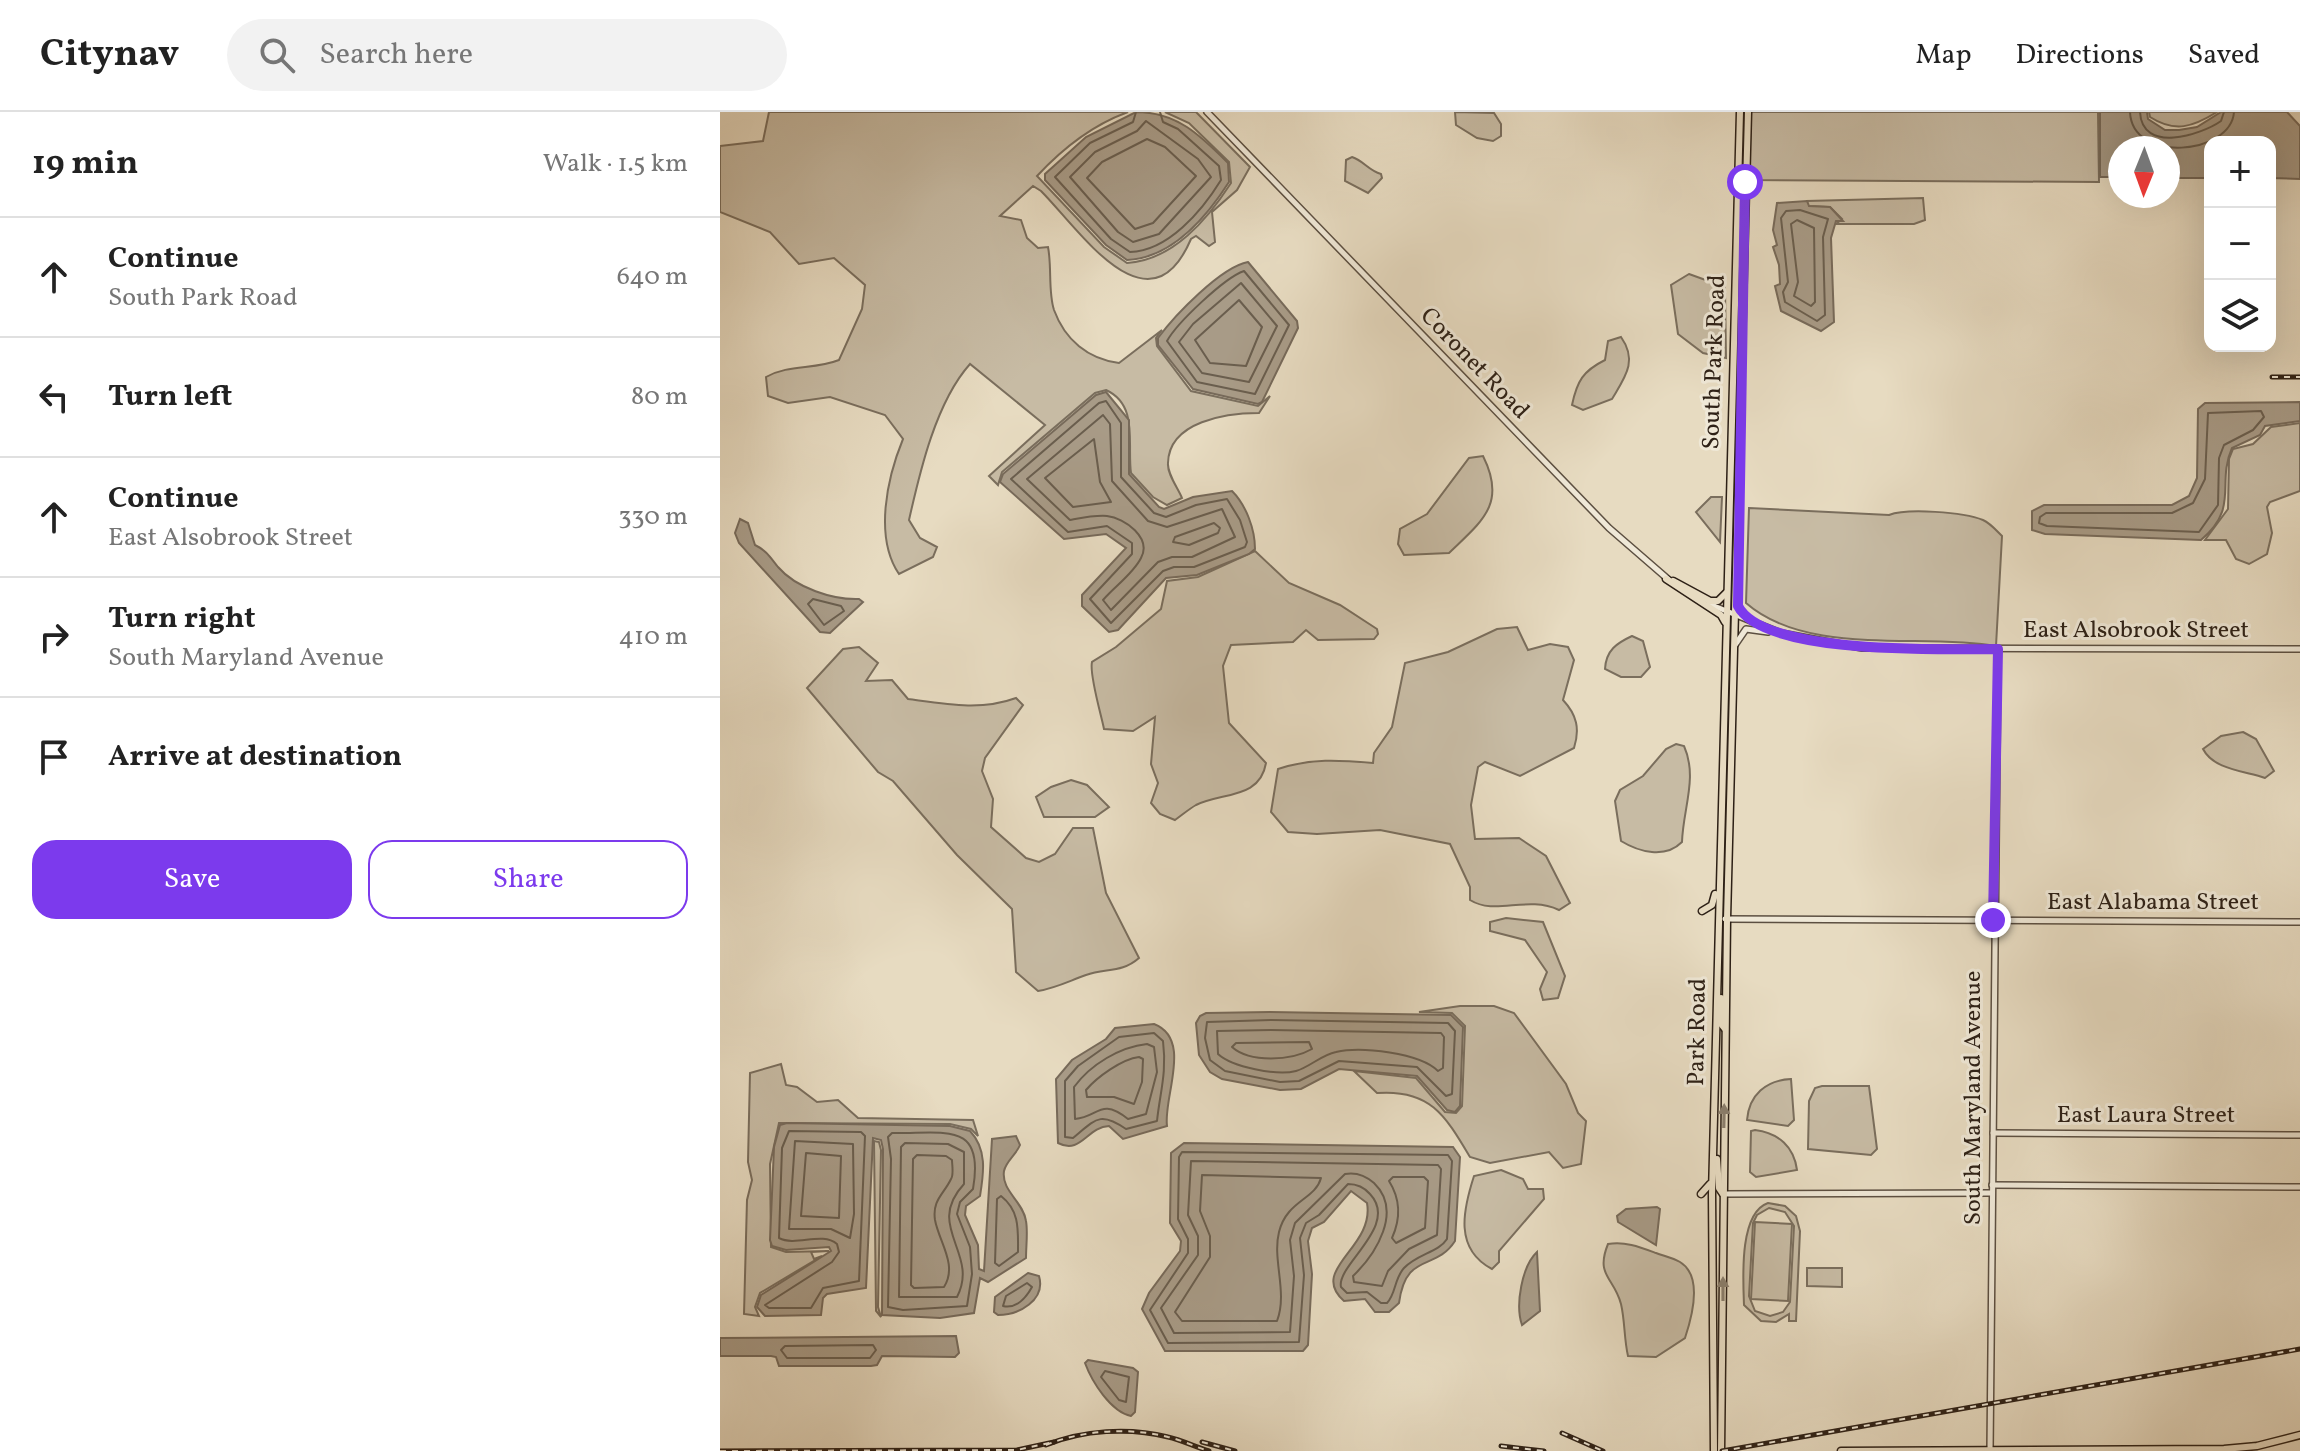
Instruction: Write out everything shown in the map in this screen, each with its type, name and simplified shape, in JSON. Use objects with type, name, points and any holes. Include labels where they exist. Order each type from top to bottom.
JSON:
[{"type":"main road","points":[[1741,112],[1743,186]]},
{"type":"main road","name":"South Park Road","points":[[1726,613],[1748,112]]},
{"type":"main road","name":"South Park Road","points":[[1735,618],[1746,217],[1743,186]]},
{"type":"main road","points":[[1728,542],[1730,601],[1735,618]]},
{"type":"main road","points":[[1665,578],[1710,601],[1721,599],[1727,590]]},
{"type":"main road","points":[[1665,578],[1721,615],[1726,625]]},
{"type":"main road","points":[[1726,613],[1732,630],[1733,693]]},
{"type":"main road","name":"Park Road","points":[[1714,1451],[1712,1194],[1726,613]]},
{"type":"main road","name":"Park Road","points":[[1721,1451],[1725,1029],[1735,618]]},
{"type":"main road","points":[[1724,684],[1727,740],[1731,745]]},
{"type":"main road","points":[[1720,854],[1722,909],[1727,919]]},
{"type":"main road","points":[[1702,911],[1712,905],[1719,883]]},
{"type":"main road","points":[[1718,961],[1720,1018],[1725,1029]]},
{"type":"main road","points":[[1701,1194],[1709,1189],[1714,1128]]},
{"type":"main road","points":[[1714,1128],[1718,1181],[1723,1194]]},
{"type":"main road","points":[[1712,1194],[1719,1206],[1723,1265]]},
{"type":"main road","points":[[1841,1451],[2257,1449],[2300,1435]]},
{"type":"street","name":"Coronet Road","points":[[1207,112],[1609,528],[1665,578],[1735,618]]},
{"type":"street","points":[[1736,597],[1742,614],[1781,633]]},
{"type":"street","name":"East Alsobrook Street","points":[[1735,618],[1781,633],[1862,648],[2300,649]]},
{"type":"street","points":[[1734,647],[1746,629],[1781,633]]},
{"type":"street","name":"South Maryland Avenue","points":[[1990,1450],[1998,649]]},
{"type":"street","name":"East Alabama Street","points":[[1718,918],[2300,922]]},
{"type":"street","name":"East Laura Street","points":[[1993,1133],[2300,1135]]},
{"type":"street","points":[[1992,1185],[2300,1187]]},
{"type":"street","points":[[1723,1194],[1992,1193]]},
{"type":"shaded area","points":[[769,112],[1128,112],[1079,138],[1037,176],[1104,247],[1127,263],[1159,254],[1187,236],[1211,211],[1231,183],[1229,162],[1189,123],[1165,112],[1196,112],[1250,167],[1237,190],[1212,212],[1215,242],[1209,246],[1196,236],[1191,239],[1174,267],[1155,278],[1135,277],[1114,266],[1033,186],[1000,216],[1021,220],[1027,238],[1038,248],[1048,247],[1054,310],[1071,339],[1088,352],[1119,363],[1162,330],[1156,338],[1157,346],[1191,391],[1258,406],[1270,396],[1259,413],[1202,422],[1178,437],[1171,449],[1168,467],[1182,498],[1167,505],[1153,497],[1131,473],[1127,415],[1123,405],[1106,390],[1095,393],[1002,472],[998,485],[989,476],[1045,425],[970,364],[939,417],[924,459],[909,520],[920,538],[937,547],[933,557],[899,574],[891,559],[885,525],[888,489],[903,439],[885,415],[830,397],[788,403],[768,396],[766,377],[784,370],[839,360],[862,309],[865,285],[834,258],[799,264],[770,232],[720,212],[720,146],[763,141]]},
{"type":"shaded area","points":[[1455,112],[1494,113],[1501,124],[1501,136],[1493,141],[1477,138],[1456,125]]},
{"type":"shaded area","points":[[1751,112],[2098,112],[2099,182],[1749,180]]},
{"type":"shaded area","points":[[2149,112],[2217,112],[2192,124],[2176,126],[2159,122],[2150,117]]},
{"type":"shaded area","points":[[1352,157],[1381,174],[1382,178],[1368,193],[1345,181],[1346,160]]},
{"type":"shaded area","points":[[1923,198],[1925,220],[1914,224],[1836,224],[1842,219],[1830,207],[1808,206],[1807,201]]},
{"type":"shaded area","points":[[1689,274],[1725,287],[1726,358],[1703,353],[1678,334],[1671,285]]},
{"type":"shaded area","points":[[1621,337],[1629,354],[1628,369],[1612,399],[1583,410],[1572,405],[1582,378],[1605,360],[1608,341]]},
{"type":"shaded area","points":[[2300,423],[2300,491],[2270,502],[2267,507],[2272,533],[2267,554],[2249,564],[2236,559],[2226,540],[2205,540],[2228,509],[2229,459],[2233,449],[2253,444],[2271,427]]},
{"type":"shaded area","points":[[1483,456],[1492,487],[1491,499],[1481,521],[1449,553],[1404,555],[1398,544],[1400,529],[1427,514],[1469,458]]},
{"type":"shaded area","points":[[1711,497],[1722,497],[1720,542],[1696,512]]},
{"type":"shaded area","points":[[1749,508],[1889,515],[1935,512],[1986,521],[2002,536],[1996,646],[1832,637],[1801,631],[1771,620],[1746,603]]},
{"type":"shaded area","points":[[1255,551],[1289,583],[1340,605],[1377,629],[1378,634],[1374,639],[1318,640],[1306,630],[1293,642],[1231,645],[1223,666],[1229,723],[1266,763],[1262,775],[1248,789],[1196,805],[1175,820],[1160,814],[1151,803],[1158,783],[1151,764],[1155,717],[1133,731],[1104,729],[1092,662],[1116,647],[1161,609],[1167,581],[1198,577]]},
{"type":"shaded area","points":[[1517,627],[1528,650],[1550,644],[1568,647],[1574,660],[1563,700],[1574,717],[1576,741],[1574,748],[1520,776],[1485,762],[1478,767],[1471,805],[1475,839],[1519,838],[1546,856],[1570,903],[1559,910],[1535,904],[1480,904],[1470,900],[1470,887],[1450,844],[1380,830],[1317,834],[1288,832],[1271,812],[1278,769],[1314,761],[1373,763],[1374,753],[1392,727],[1405,663],[1448,652],[1497,629]]},
{"type":"shaded area","points":[[1632,636],[1643,641],[1650,667],[1641,677],[1621,677],[1605,669],[1613,648]]},
{"type":"shaded area","points":[[859,647],[878,663],[866,681],[892,680],[908,699],[976,705],[1016,698],[1023,705],[985,758],[982,771],[993,799],[991,827],[1026,858],[1039,862],[1055,854],[1073,828],[1093,828],[1106,893],[1139,958],[1120,968],[1093,973],[1038,991],[1016,972],[1012,909],[957,855],[893,781],[878,772],[807,688],[843,649]]},
{"type":"shaded area","points":[[2243,732],[2256,739],[2274,771],[2265,778],[2222,766],[2203,749],[2221,736]]},
{"type":"shaded area","points":[[1676,744],[1684,746],[1690,769],[1682,842],[1668,851],[1652,852],[1621,841],[1615,801],[1620,790],[1643,776],[1666,749]]},
{"type":"shaded area","points":[[1071,780],[1087,785],[1109,807],[1095,817],[1044,817],[1036,797],[1051,787]]},
{"type":"shaded area","points":[[1506,918],[1543,922],[1565,976],[1558,998],[1543,1000],[1540,989],[1547,972],[1525,940],[1490,931],[1490,922]]},
{"type":"shaded area","points":[[1460,1006],[1494,1006],[1514,1013],[1566,1084],[1578,1113],[1586,1121],[1581,1164],[1563,1168],[1549,1152],[1490,1163],[1470,1157],[1444,1117],[1434,1108],[1410,1095],[1377,1093],[1354,1071],[1416,1078],[1445,1112],[1456,1113],[1462,1106],[1465,1026],[1452,1013],[1419,1012]]},
{"type":"shaded area","points":[[781,1064],[786,1085],[797,1087],[817,1102],[838,1100],[858,1118],[973,1120],[978,1136],[971,1129],[950,1124],[779,1123],[770,1164],[771,1247],[786,1252],[829,1251],[811,1252],[814,1259],[822,1256],[760,1293],[755,1307],[759,1316],[744,1314],[747,1200],[752,1180],[748,1162],[750,1073]]},
{"type":"shaded area","points":[[1791,1079],[1794,1120],[1788,1126],[1747,1120],[1751,1103],[1760,1090],[1774,1082]]},
{"type":"shaded area","points":[[1869,1086],[1877,1149],[1871,1155],[1808,1149],[1809,1101],[1815,1088]]},
{"type":"shaded area","points":[[1751,1131],[1771,1134],[1784,1142],[1793,1154],[1797,1170],[1756,1177],[1750,1172]]},
{"type":"shaded area","points":[[874,1141],[879,1142],[881,1150],[878,1307],[881,1317],[876,1311]]},
{"type":"shaded area","points":[[1501,1170],[1523,1179],[1528,1189],[1543,1189],[1544,1199],[1499,1251],[1499,1262],[1492,1269],[1472,1251],[1467,1240],[1465,1215],[1474,1176]]},
{"type":"shaded area","points":[[1768,1203],[1785,1206],[1796,1216],[1800,1231],[1796,1321],[1789,1321],[1789,1314],[1776,1322],[1761,1321],[1744,1305],[1747,1233],[1759,1209]],"holes":[[[1769,1208],[1785,1212],[1794,1226],[1790,1302],[1783,1312],[1770,1316],[1755,1311],[1749,1296],[1753,1223],[1757,1215]]]},
{"type":"shaded area","points":[[1755,1222],[1792,1224],[1788,1301],[1751,1299]]},
{"type":"shaded area","points":[[1608,1244],[1632,1245],[1674,1259],[1687,1268],[1691,1277],[1694,1297],[1685,1338],[1656,1357],[1628,1356],[1621,1304],[1605,1270]]},
{"type":"shaded area","points":[[1807,1268],[1842,1268],[1842,1287],[1807,1286]]},
{"type":"water","points":[[1136,112],[1164,116],[1187,127],[1228,163],[1229,182],[1210,209],[1173,244],[1143,258],[1127,260],[1106,245],[1045,180],[1045,174],[1086,137]]},
{"type":"water","points":[[2100,112],[2147,112],[2148,119],[2165,130],[2197,127],[2221,112],[2287,112],[2300,126],[2300,179],[2276,178],[2276,136],[2204,136],[2204,178],[2180,178],[2180,136],[2108,136],[2108,177],[2100,177]]},
{"type":"water","points":[[1807,201],[1809,206],[1830,207],[1843,221],[1836,221],[1831,238],[1834,322],[1821,331],[1781,311],[1775,286],[1780,284],[1779,265],[1773,247],[1777,245],[1773,230],[1777,203]]},
{"type":"water","points":[[1248,262],[1297,321],[1298,328],[1262,402],[1258,404],[1193,389],[1158,345],[1158,338],[1199,293],[1225,273]]},
{"type":"water","points":[[1106,392],[1129,420],[1129,474],[1159,507],[1164,509],[1193,497],[1232,491],[1249,518],[1255,549],[1197,575],[1166,578],[1118,630],[1109,632],[1082,606],[1082,595],[1126,548],[1106,534],[1064,539],[1000,482],[1003,474],[1096,395]]},
{"type":"water","points":[[2300,402],[2300,421],[2265,426],[2260,435],[2232,448],[2226,473],[2224,506],[2213,528],[2201,540],[2045,534],[2032,530],[2032,511],[2044,505],[2172,505],[2189,496],[2197,478],[2198,409],[2205,403]]},
{"type":"water","points":[[740,519],[748,523],[755,545],[795,581],[827,595],[863,602],[830,633],[820,632],[739,543],[735,533]]},
{"type":"water","points":[[1206,1013],[1451,1015],[1463,1027],[1460,1106],[1455,1112],[1447,1110],[1417,1076],[1339,1069],[1301,1089],[1280,1090],[1222,1079],[1210,1072],[1199,1055],[1196,1023],[1200,1016]]},
{"type":"water","points":[[1154,1024],[1166,1032],[1174,1055],[1167,1126],[1123,1139],[1109,1126],[1095,1131],[1073,1146],[1058,1143],[1056,1079],[1072,1060],[1106,1039],[1115,1028]]},
{"type":"water","points":[[780,1125],[950,1126],[970,1131],[982,1153],[983,1170],[980,1196],[966,1206],[965,1215],[978,1245],[979,1269],[984,1271],[992,1139],[1016,1136],[1020,1145],[1005,1167],[1004,1178],[1026,1221],[1026,1258],[988,1282],[980,1278],[974,1313],[940,1318],[882,1315],[883,1149],[881,1140],[873,1138],[866,1288],[827,1294],[823,1298],[821,1315],[765,1316],[757,1307],[761,1295],[831,1251],[829,1247],[786,1250],[772,1246],[774,1147]]},
{"type":"water","points":[[1184,1143],[1453,1147],[1460,1157],[1455,1241],[1439,1256],[1422,1264],[1408,1276],[1399,1303],[1389,1312],[1375,1312],[1365,1299],[1344,1301],[1335,1289],[1334,1279],[1367,1219],[1367,1203],[1351,1191],[1324,1222],[1312,1228],[1308,1241],[1312,1274],[1308,1345],[1303,1351],[1165,1351],[1142,1309],[1149,1293],[1180,1251],[1181,1241],[1170,1223],[1171,1153]]},
{"type":"water","points":[[1626,1209],[1660,1209],[1656,1245],[1618,1222],[1617,1216]]},
{"type":"water","points":[[1537,1252],[1540,1311],[1522,1325],[1519,1307],[1521,1286],[1527,1266]]},
{"type":"water","points":[[1028,1273],[1039,1276],[1040,1285],[1035,1299],[1014,1312],[998,1315],[994,1312],[995,1297]]},
{"type":"water","points":[[956,1336],[959,1353],[955,1357],[882,1356],[877,1365],[871,1366],[779,1366],[776,1357],[771,1356],[720,1356],[720,1338]]},
{"type":"water","points":[[1088,1360],[1133,1368],[1138,1372],[1135,1412],[1131,1416],[1116,1409],[1103,1395],[1088,1371],[1085,1363]]},
{"type":"railway","points":[[2272,377],[2300,377]]},
{"type":"railway","points":[[1722,1451],[2300,1349]]},
{"type":"railway","points":[[1046,1445],[1091,1433],[1122,1431],[1168,1437],[1209,1451]]},
{"type":"railway","points":[[1562,1433],[1603,1451]]},
{"type":"railway","points":[[720,1451],[1017,1450],[1054,1442]]},
{"type":"railway","points":[[1202,1442],[1235,1451]]},
{"type":"railway","points":[[1501,1446],[1544,1451]]},
{"type":"route","points":[[1745,182],[1738,606],[1749,619],[1781,633],[1843,646],[1998,649],[1993,920]]}]
